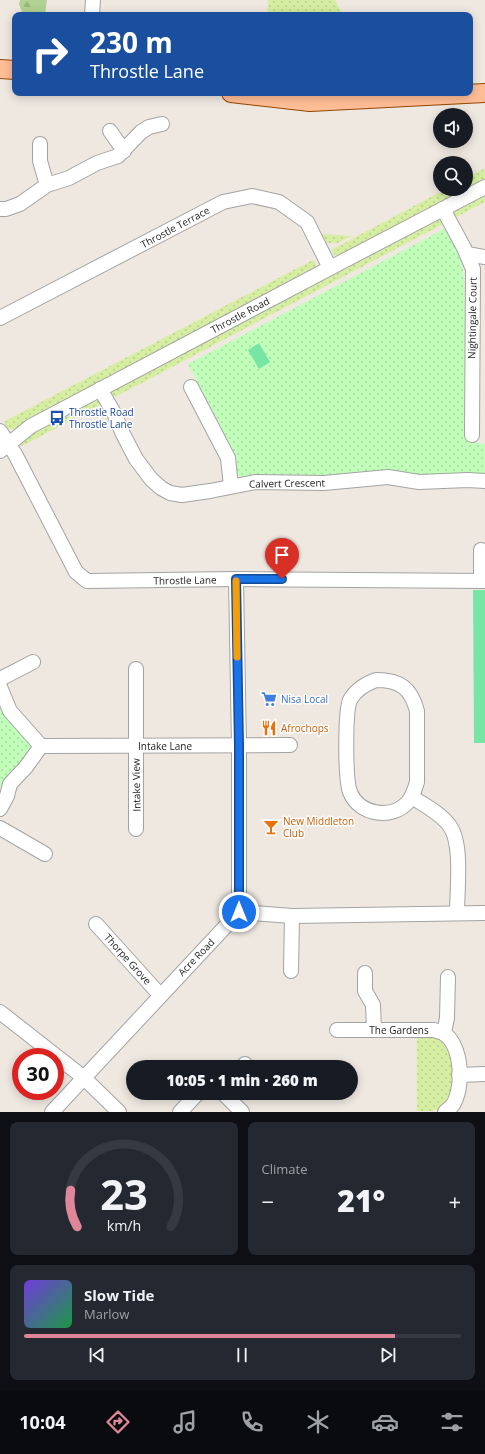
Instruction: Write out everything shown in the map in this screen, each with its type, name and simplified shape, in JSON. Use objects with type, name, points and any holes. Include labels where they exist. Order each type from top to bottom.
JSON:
[{"type":"main road","points":[[0,69],[12,70]]},
{"type":"main road","points":[[473,93],[485,93]]},
{"type":"main road","points":[[258,96],[310,102],[395,96]]},
{"type":"street","points":[[92,12],[93,0]]},
{"type":"street","points":[[0,210],[20,204],[47,185],[69,178],[97,163],[118,156],[141,132],[149,127],[162,124]]},
{"type":"street","points":[[110,131],[124,151]]},
{"type":"street","points":[[40,144],[40,161],[47,185]]},
{"type":"street","name":"Throstle Road","points":[[4,448],[31,426],[485,187]]},
{"type":"street","name":"Throstle Terrace","points":[[0,318],[223,202],[252,196],[279,202],[307,222],[330,268]]},
{"type":"street","name":"Nightingale Court","points":[[443,209],[467,254],[473,269],[472,435]]},
{"type":"street","points":[[467,254],[485,257]]},
{"type":"street","points":[[191,387],[228,458],[231,486]]},
{"type":"street","name":"Calvert Crescent","points":[[100,389],[114,413],[136,459],[151,479],[161,488],[170,493],[182,495],[255,482],[324,483],[388,477],[419,482],[468,480],[485,481]]},
{"type":"street","name":"Throstle Lane","points":[[0,431],[4,448],[76,572],[87,581],[236,579],[483,581],[481,550]]},
{"type":"street","points":[[236,579],[239,746],[239,912],[292,916],[485,913]]},
{"type":"street","points":[[0,679],[33,662]]},
{"type":"street","name":"Intake View","points":[[136,669],[136,829]]},
{"type":"street","points":[[376,680],[387,680],[398,683],[408,690],[414,700],[417,711],[417,782],[412,797],[398,810],[387,813],[376,813],[365,809],[356,802],[350,792],[347,781],[347,712],[350,701],[356,691],[365,684],[376,680]]},
{"type":"street","points":[[0,687],[5,710],[41,746],[26,767],[5,785],[7,796],[0,809]]},
{"type":"street","name":"Intake Lane","points":[[41,746],[290,745]]},
{"type":"street","points":[[412,797],[439,815],[449,825],[456,838],[458,856],[457,913]]},
{"type":"street","points":[[0,828],[45,854]]},
{"type":"street","name":"Acre Road","points":[[52,1112],[83,1077],[239,912]]},
{"type":"street","points":[[291,971],[292,916]]},
{"type":"street","name":"Thorpe Grove","points":[[96,924],[160,995]]},
{"type":"street","points":[[365,973],[365,991],[373,1005],[374,1030]]},
{"type":"street","points":[[444,1112],[452,1107],[458,1093],[459,1075],[458,1056],[452,1043],[444,1033],[447,1018],[448,977]]},
{"type":"street","points":[[0,1012],[83,1077],[119,1112]]},
{"type":"street","name":"The Gardens","points":[[337,1030],[434,1030],[444,1033]]},
{"type":"street","points":[[459,1075],[485,1074]]},
{"type":"street","points":[[180,1112],[191,1100]]},
{"type":"street","points":[[230,1100],[242,1112]]},
{"type":"green space","points":[[20,0],[47,0],[45,12],[22,12],[19,4]]},
{"type":"green space","points":[[268,0],[335,0],[341,12],[267,12]]},
{"type":"green space","points":[[485,168],[485,180],[473,186],[473,174]]},
{"type":"green space","points":[[485,190],[485,202],[22,446],[20,442],[47,423]]},
{"type":"green space","points":[[433,196],[455,196],[337,258],[331,250]]},
{"type":"green space","points":[[446,228],[460,252],[464,279],[467,441],[485,444],[485,476],[243,479],[237,473],[235,454],[188,364]]},
{"type":"green space","points":[[321,234],[351,236],[338,243],[327,243]]},
{"type":"green space","points":[[313,260],[318,267],[317,269],[14,429],[8,429],[5,425],[5,421]]},
{"type":"green space","points":[[259,343],[270,362],[259,369],[248,350]]},
{"type":"green space","points":[[473,590],[485,590],[485,743],[474,743]]},
{"type":"green space","points":[[0,709],[10,711],[41,746],[10,784],[0,786]]},
{"type":"green space","points":[[431,1036],[439,1038],[445,1042],[453,1056],[452,1094],[450,1100],[439,1109],[432,1111],[417,1111],[417,1037]]},
{"type":"slow traffic","points":[[236,581],[237,657]]},
{"type":"place","name":"Throstle Road Throstle Lane","points":[[57,418]]},
{"type":"place","name":"Nisa Local","points":[[269,699]]},
{"type":"place","name":"Afrochops","points":[[269,728]]},
{"type":"place","name":"New Middleton Club","points":[[271,827]]},
{"type":"route","points":[[239,912],[239,746],[236,579],[282,579]]}]
